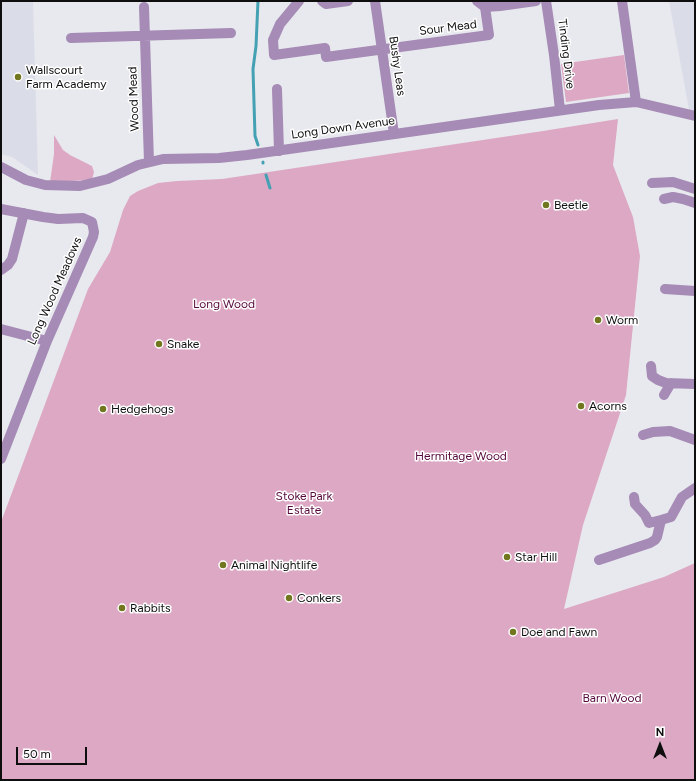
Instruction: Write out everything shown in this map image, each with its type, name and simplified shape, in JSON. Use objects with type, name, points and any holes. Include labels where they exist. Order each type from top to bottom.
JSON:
[{"type":"street","points":[[299,1],[280,24],[273,40],[274,55],[325,48],[326,57],[382,49]]},
{"type":"street","points":[[322,1],[326,4],[348,1]]},
{"type":"street","name":"Bushy Leas","points":[[375,1],[394,134]]},
{"type":"street","points":[[481,4],[500,6],[536,1]]},
{"type":"street","name":"Tinding Drive","points":[[546,1],[560,110]]},
{"type":"street","points":[[622,1],[636,102]]},
{"type":"street","name":"Sour Mead","points":[[382,49],[489,36],[481,4]]},
{"type":"street","name":"Wood Mead","points":[[144,7],[149,162]]},
{"type":"street","points":[[71,38],[232,33]]},
{"type":"street","points":[[277,89],[279,151]]},
{"type":"street","name":"Long Down Avenue","points":[[1,167],[26,180],[45,186],[80,186],[108,179],[138,165],[163,159],[219,158],[279,151],[599,105],[636,102],[695,116]]},
{"type":"street","points":[[652,183],[673,182],[695,189]]},
{"type":"street","points":[[664,198],[683,198],[695,203]]},
{"type":"street","name":"Long Wood Meadows","points":[[1,209],[58,219],[83,218],[92,222],[94,227],[93,237],[47,341],[1,456]]},
{"type":"street","points":[[1,270],[12,258],[24,213]]},
{"type":"street","points":[[665,289],[695,291]]},
{"type":"street","points":[[1,329],[47,341]]},
{"type":"street","points":[[651,366],[653,378],[671,383],[695,384]]},
{"type":"street","points":[[664,395],[671,383]]},
{"type":"street","points":[[643,435],[653,432],[670,431],[695,440]]},
{"type":"street","points":[[634,497],[635,504],[645,515],[649,523],[671,517],[682,498],[695,488]]},
{"type":"street","points":[[599,560],[653,542],[657,537],[661,520]]},
{"type":"shaded area","name":"Wallscourt Farm Academy","points":[[1,1],[33,1],[38,175],[12,157],[1,154]]},
{"type":"shaded area","points":[[669,1],[695,1],[695,116],[690,115]]},
{"type":"green space","points":[[624,55],[629,93],[566,102],[561,64]]},
{"type":"green space","name":"Stoke Park Estate","points":[[618,119],[613,165],[633,217],[640,256],[626,395],[583,525],[564,609],[664,577],[695,563],[695,780],[1,780],[1,522],[88,289],[110,252],[123,210],[130,196],[158,183],[222,179]]},
{"type":"green space","points":[[54,135],[63,150],[92,166],[94,172],[92,180],[50,182],[54,154]]},
{"type":"waterway","points":[[258,1],[256,46],[253,69],[255,136],[258,145]]},
{"type":"waterway","points":[[266,175],[270,188]]},
{"type":"place","name":"Wallscourt Farm Academy","points":[[18,77]]},
{"type":"place","name":"Beetle","points":[[546,205]]},
{"type":"place","name":"Worm","points":[[598,320]]},
{"type":"place","name":"Snake","points":[[159,344]]},
{"type":"place","name":"Acorns","points":[[581,406]]},
{"type":"place","name":"Hedgehogs","points":[[103,409]]},
{"type":"place","name":"Star Hill","points":[[507,557]]},
{"type":"place","name":"Animal Nightlife","points":[[223,565]]},
{"type":"place","name":"Conkers","points":[[289,598]]},
{"type":"place","name":"Rabbits","points":[[122,608]]},
{"type":"place","name":"Doe and Fawn","points":[[513,632]]},
{"type":"park label","name":"Long Wood","points":[[224,304]]},
{"type":"park label","name":"Hermitage Wood","points":[[461,456]]},
{"type":"park label","name":"Barn Wood","points":[[612,698]]}]
